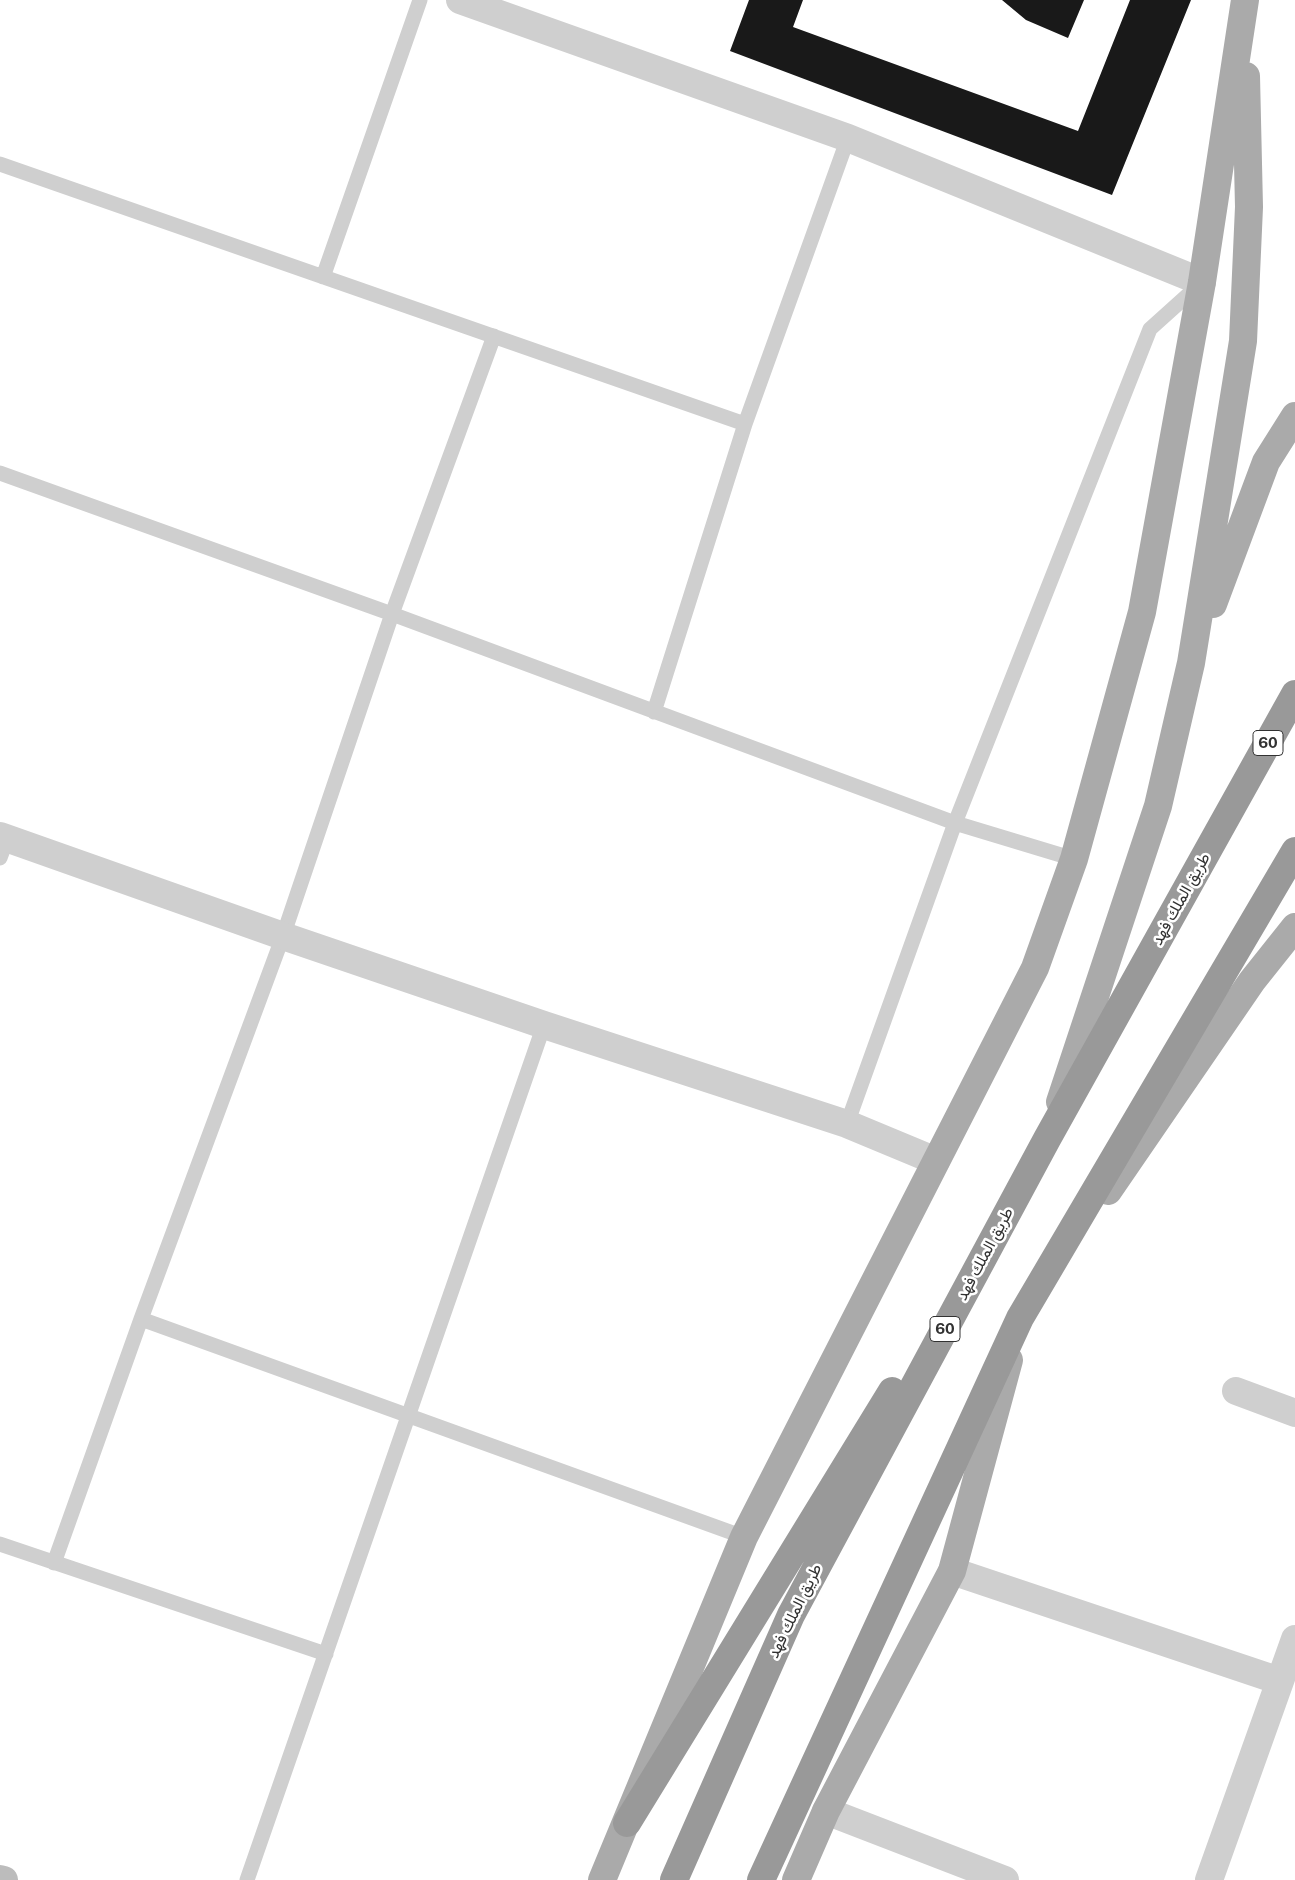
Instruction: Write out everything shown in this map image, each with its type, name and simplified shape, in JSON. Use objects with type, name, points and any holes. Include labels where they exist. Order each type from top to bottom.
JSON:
[{"type":"highway","name":"طريق الملك فهد","points":[[674,1880],[791,1615],[1047,1139],[1295,694]]},
{"type":"highway","points":[[761,1880],[1020,1318],[1295,851]]},
{"type":"highway","points":[[627,1823],[1047,1139]]},
{"type":"main road","points":[[602,1880],[744,1537],[1035,968],[1074,859],[1142,612],[1202,282],[1245,0]]},
{"type":"main road","points":[[1047,1139],[1158,806],[1191,663],[1243,341],[1249,207],[1246,76],[1249,0]]},
{"type":"main road","points":[[1191,663],[1266,462],[1295,416]]},
{"type":"main road","points":[[796,1880],[826,1811],[952,1571],[1020,1318],[1252,980],[1295,928]]},
{"type":"street","points":[[460,0],[848,138],[1202,282]]},
{"type":"street","points":[[2,844],[847,1124],[936,1161]]},
{"type":"street","points":[[1236,1391],[1295,1413]]},
{"type":"street","points":[[952,1571],[1280,1681]]},
{"type":"street","points":[[1208,1880],[1295,1639]]},
{"type":"street","points":[[826,1811],[1004,1880]]},
{"type":"street","points":[[0,1879],[4,1880]]},
{"type":"lane","points":[[323,277],[420,0]]},
{"type":"lane","points":[[654,712],[745,424],[848,138]]},
{"type":"lane","points":[[0,164],[745,424]]},
{"type":"lane","points":[[847,1124],[955,822],[1150,329],[1202,282]]},
{"type":"lane","points":[[54,1563],[141,1319],[283,936],[392,614],[494,336]]},
{"type":"lane","points":[[0,473],[392,614],[955,822],[1074,859]]},
{"type":"lane","points":[[247,1880],[544,1025]]},
{"type":"lane","points":[[141,1319],[744,1537]]},
{"type":"lane","points":[[0,1544],[326,1654]]},
{"type":"building","points":[[749,0],[803,0],[793,27],[1078,131],[1130,0],[1191,0],[1112,195],[730,51]]},
{"type":"building","points":[[1002,0],[1084,0],[1068,38],[1026,20]]}]
